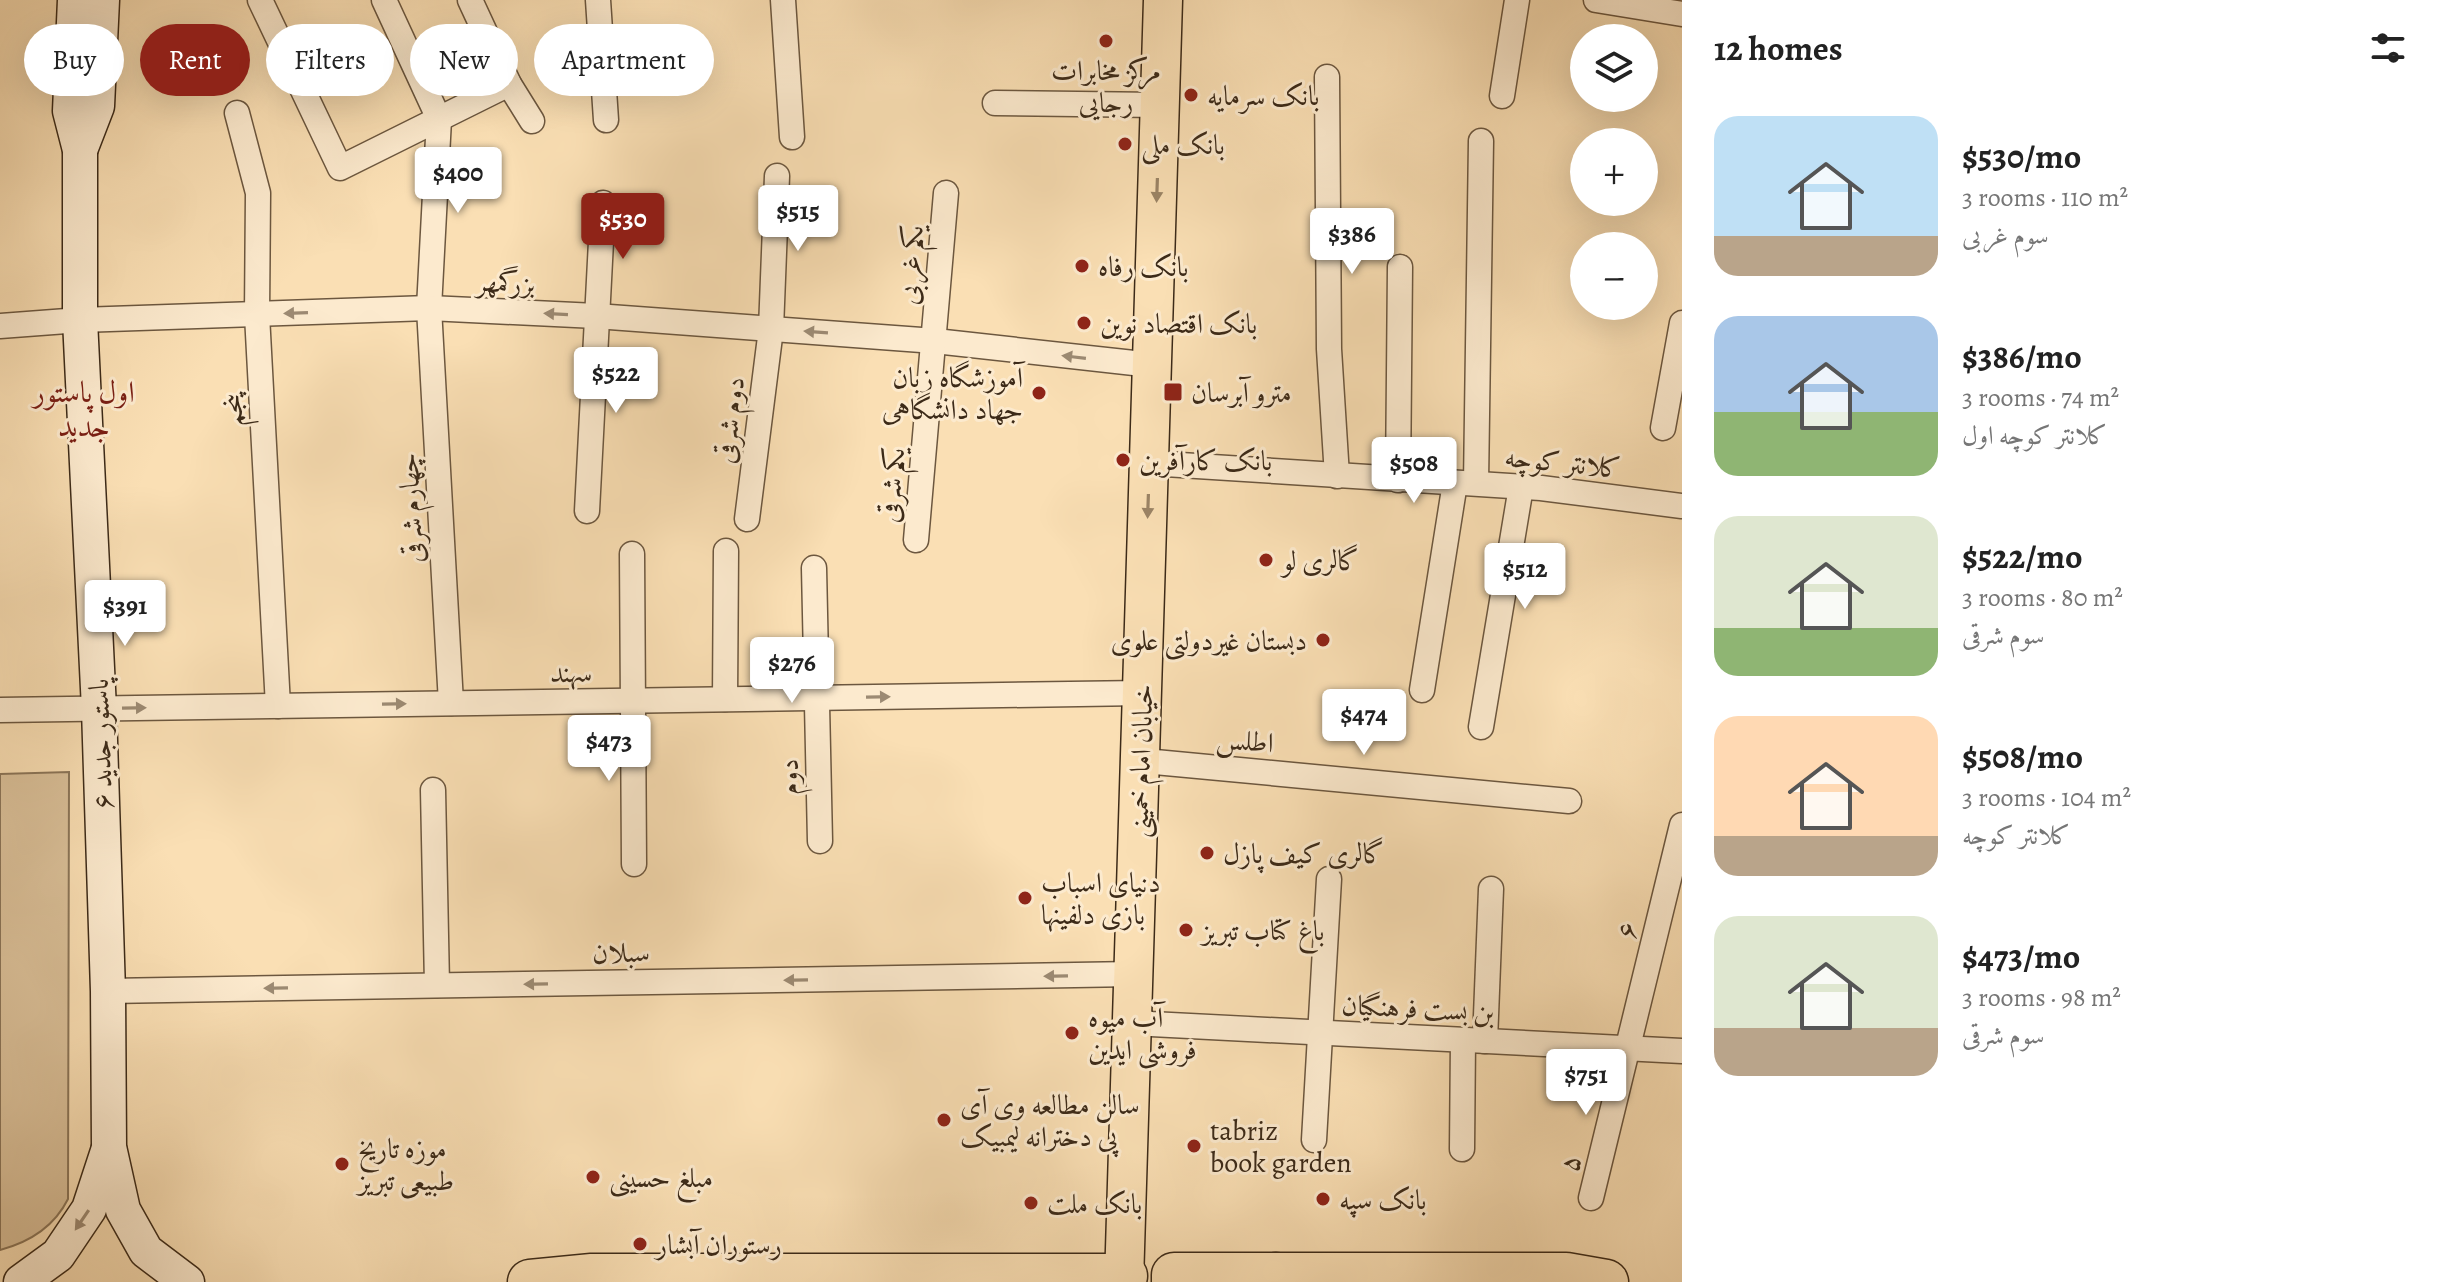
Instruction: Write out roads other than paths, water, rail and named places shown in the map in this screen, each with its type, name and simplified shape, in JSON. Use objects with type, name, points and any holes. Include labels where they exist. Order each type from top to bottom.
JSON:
[{"type":"highway","points":[[1174,1282],[1174,1275],[1267,1279],[1566,1275],[1606,1282]]},
{"type":"highway","points":[[530,1282],[592,1276],[1125,1279]]},
{"type":"main road","name":"پاستور جدید ۶","points":[[75,0],[70,111],[80,150],[80,320],[99,709],[108,991],[109,1147],[123,1210],[146,1251],[187,1282]]},
{"type":"main road","name":"پاستور جدید ۶","points":[[80,150],[97,106],[102,0]]},
{"type":"main road","name":"خیابان امام خمینی","points":[[1125,1279],[1142,1021],[1134,974],[1148,760],[1142,693],[1163,0]]},
{"type":"main road","name":"پاستور جدید ۶","points":[[21,1282],[58,1255],[89,1209],[109,1147]]},
{"type":"street","points":[[260,0],[340,168],[485,96]]},
{"type":"street","points":[[384,0],[439,119]]},
{"type":"street","points":[[470,0],[481,24]]},
{"type":"street","points":[[598,0],[606,120]]},
{"type":"street","points":[[783,0],[792,137]]},
{"type":"street","points":[[1502,96],[1517,0]]},
{"type":"street","points":[[1596,0],[1682,14]]},
{"type":"street","points":[[1327,77],[1329,349],[1337,476]]},
{"type":"street","points":[[516,96],[532,121]]},
{"type":"street","points":[[995,103],[1160,105]]},
{"type":"street","name":"پنجم","points":[[237,113],[258,193],[257,315],[278,706]]},
{"type":"street","name":"چهارم شرقی","points":[[439,119],[429,308],[451,703]]},
{"type":"street","points":[[1422,690],[1465,483],[1481,141]]},
{"type":"street","name":"دوم شرقی","points":[[747,519],[771,329],[777,176]]},
{"type":"street","name":"یکم غربی","points":[[935,341],[946,193]]},
{"type":"street","points":[[587,511],[603,203]]},
{"type":"street","points":[[1398,480],[1400,267]]},
{"type":"street","name":"بزرگمهر","points":[[0,326],[80,320],[429,308],[596,316],[935,341],[1152,365]]},
{"type":"street","points":[[1663,428],[1682,323]]},
{"type":"street","name":"یکم شرقی","points":[[916,540],[935,341]]},
{"type":"street","name":"کلانتر کوچه","points":[[1149,463],[1521,487],[1682,506]]},
{"type":"street","points":[[1481,727],[1521,487]]},
{"type":"street","points":[[725,699],[726,551]]},
{"type":"street","points":[[632,554],[634,864]]},
{"type":"street","name":"دوم","points":[[814,568],[820,841]]},
{"type":"street","name":"سهند","points":[[0,710],[1142,693]]},
{"type":"street","name":"اطلس","points":[[1148,760],[1569,801]]},
{"type":"street","points":[[433,790],[437,985]]},
{"type":"street","name":"۶","points":[[1627,1049],[1682,825]]},
{"type":"street","points":[[1314,1140],[1329,879]]},
{"type":"street","points":[[1462,1149],[1491,889]]},
{"type":"street","name":"سبلان","points":[[108,991],[1134,974]]},
{"type":"street","name":"بن بست فرهنگیان","points":[[1142,1021],[1682,1051]]},
{"type":"street","name":"۵","points":[[1591,1198],[1627,1049]]},
{"type":"place","name":"مرکز مخابرات رجایی","points":[[1106,41]]},
{"type":"place","name":"بانک سرمایه","points":[[1191,95]]},
{"type":"place","name":"بانک ملی","points":[[1125,144]]},
{"type":"place","name":"بانک رفاه","points":[[1082,266]]},
{"type":"place","name":"بانک اقتصاد نوین","points":[[1084,323]]},
{"type":"place","name":"مترو آبرسان","points":[[1173,392]]},
{"type":"place","name":"آموزشگاه زبان جهاد دانشگاهی","points":[[1039,393]]},
{"type":"place","name":"بانک کارآفرین","points":[[1123,460]]},
{"type":"place","name":"گالری لو","points":[[1266,560]]},
{"type":"place","name":"دبستان غیردولتی علوی","points":[[1323,640]]},
{"type":"place","name":"گالری کیف پازل","points":[[1207,853]]},
{"type":"place","name":"دنیای اسباب بازی دلفینها","points":[[1025,898]]},
{"type":"place","name":"باغ کتاب تبریز","points":[[1186,930]]},
{"type":"place","name":"آب میوه فروشی ایدین","points":[[1072,1033]]},
{"type":"place","name":"سالن مطالعه وی آی پی دخترانه لیمبیک","points":[[944,1120]]},
{"type":"place","name":"tabriz book garden","points":[[1194,1146]]},
{"type":"place","name":"موزه تاریخ طبیعی تبریز","points":[[342,1164]]},
{"type":"place","name":"مبلغ حسینی","points":[[593,1177]]},
{"type":"place","name":"بانک سپه","points":[[1323,1199]]},
{"type":"place","name":"بانک ملت","points":[[1031,1203]]},
{"type":"place","name":"رستوران آبشار","points":[[640,1244]]},
{"type":"district","name":"اول پاستور جدید","points":[[84,409]]}]
